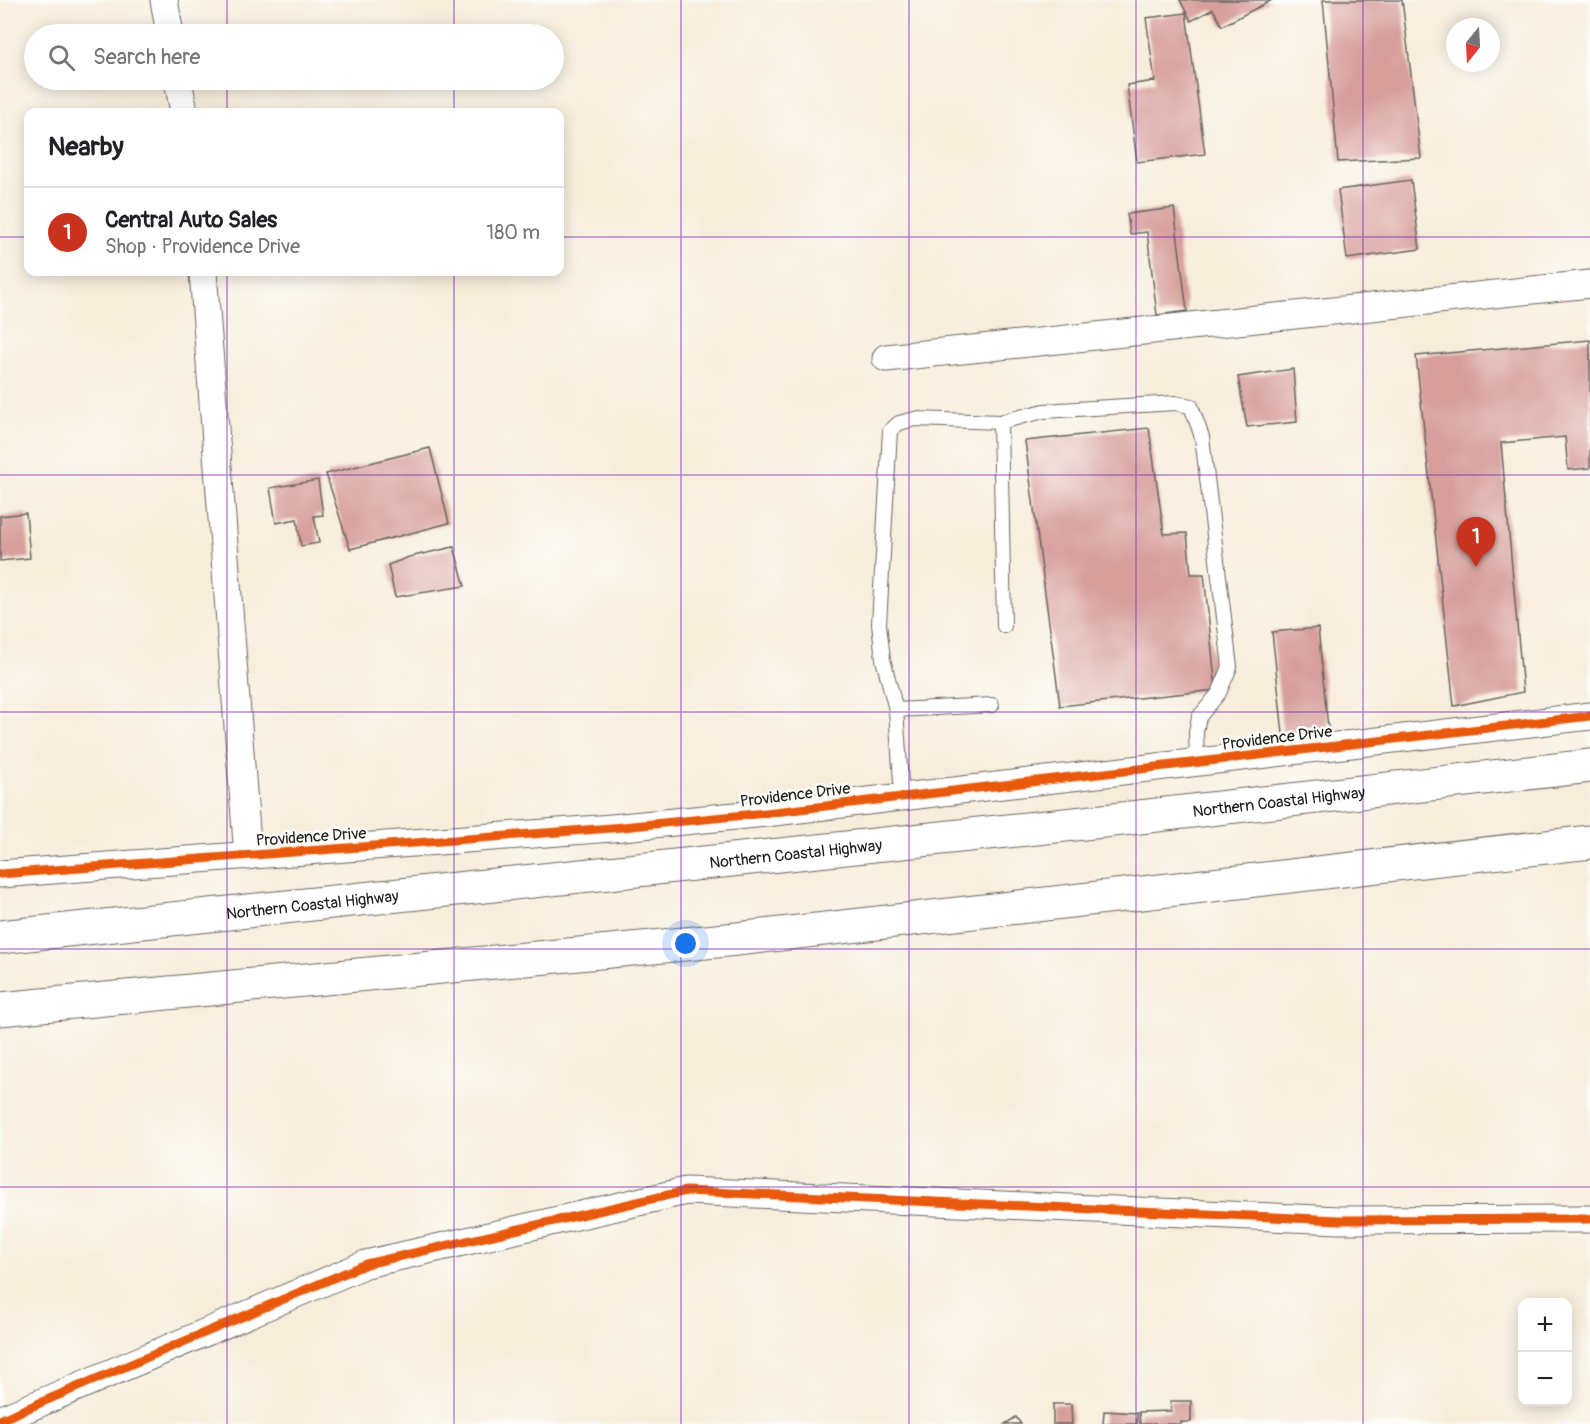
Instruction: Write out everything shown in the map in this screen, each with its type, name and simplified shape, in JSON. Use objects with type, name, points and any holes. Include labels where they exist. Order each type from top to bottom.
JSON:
[{"type":"highway","name":"Northern Coastal Highway","points":[[0,937],[1122,819],[1590,766]]},
{"type":"highway","points":[[0,1009],[737,939],[1590,842]]},
{"type":"street","points":[[164,0],[168,24]]},
{"type":"street","points":[[180,90],[183,108]]},
{"type":"street","points":[[203,276],[248,856]]},
{"type":"street","points":[[886,357],[1590,284]]},
{"type":"street","name":"Providence Drive","points":[[0,874],[612,828],[766,813],[1590,716]]},
{"type":"street","points":[[0,1420],[366,1264],[686,1191],[1339,1220],[1590,1219]]},
{"type":"lane","points":[[902,796],[896,710],[883,659],[879,624],[890,431],[899,423],[915,419],[1000,422],[1044,411],[1175,403],[1191,406],[1202,436],[1230,667],[1219,693],[1199,717],[1196,732],[1197,762]]},
{"type":"lane","points":[[1000,422],[1004,626]]},
{"type":"lane","points":[[896,710],[992,705]]},
{"type":"building","points":[[1180,0],[1272,0],[1222,26],[1213,9],[1191,21]]},
{"type":"building","points":[[1323,0],[1402,0],[1421,158],[1338,162]]},
{"type":"building","points":[[1186,13],[1205,154],[1137,162],[1127,85],[1155,81],[1146,18]]},
{"type":"building","points":[[1411,180],[1420,249],[1347,259],[1338,190]]},
{"type":"building","points":[[1174,208],[1187,311],[1157,315],[1147,232],[1130,234],[1127,214]]},
{"type":"building","points":[[1590,340],[1590,468],[1568,470],[1565,437],[1501,443],[1523,692],[1454,706],[1416,356]]},
{"type":"building","points":[[1293,369],[1297,422],[1247,427],[1238,377]]},
{"type":"building","points":[[1149,428],[1164,534],[1187,533],[1191,574],[1204,574],[1216,690],[1060,706],[1025,441]]},
{"type":"building","points":[[430,448],[449,523],[350,549],[326,474]]},
{"type":"building","points":[[318,480],[323,515],[314,516],[319,543],[301,546],[297,519],[276,523],[270,488]]},
{"type":"building","points":[[26,513],[30,558],[0,561],[0,516]]},
{"type":"building","points":[[454,547],[465,586],[395,597],[388,565],[409,557]]},
{"type":"building","points":[[1318,628],[1329,738],[1284,743],[1272,632]]},
{"type":"building","points":[[1170,1401],[1191,1401],[1191,1422],[1140,1424],[1139,1412],[1171,1411]]},
{"type":"building","points":[[1053,1404],[1071,1404],[1072,1424],[1053,1424]]},
{"type":"building","points":[[1104,1411],[1137,1413],[1137,1424],[1103,1424]]},
{"type":"building","points":[[1016,1417],[1021,1424],[1005,1424]]},
{"type":"cycle path","points":[[0,874],[612,828],[766,813],[1590,716]]},
{"type":"cycle path","points":[[0,1420],[366,1264],[686,1191],[1339,1220],[1590,1219]]},
{"type":"place","name":"Central Auto Sales","points":[[1476,567]]}]
